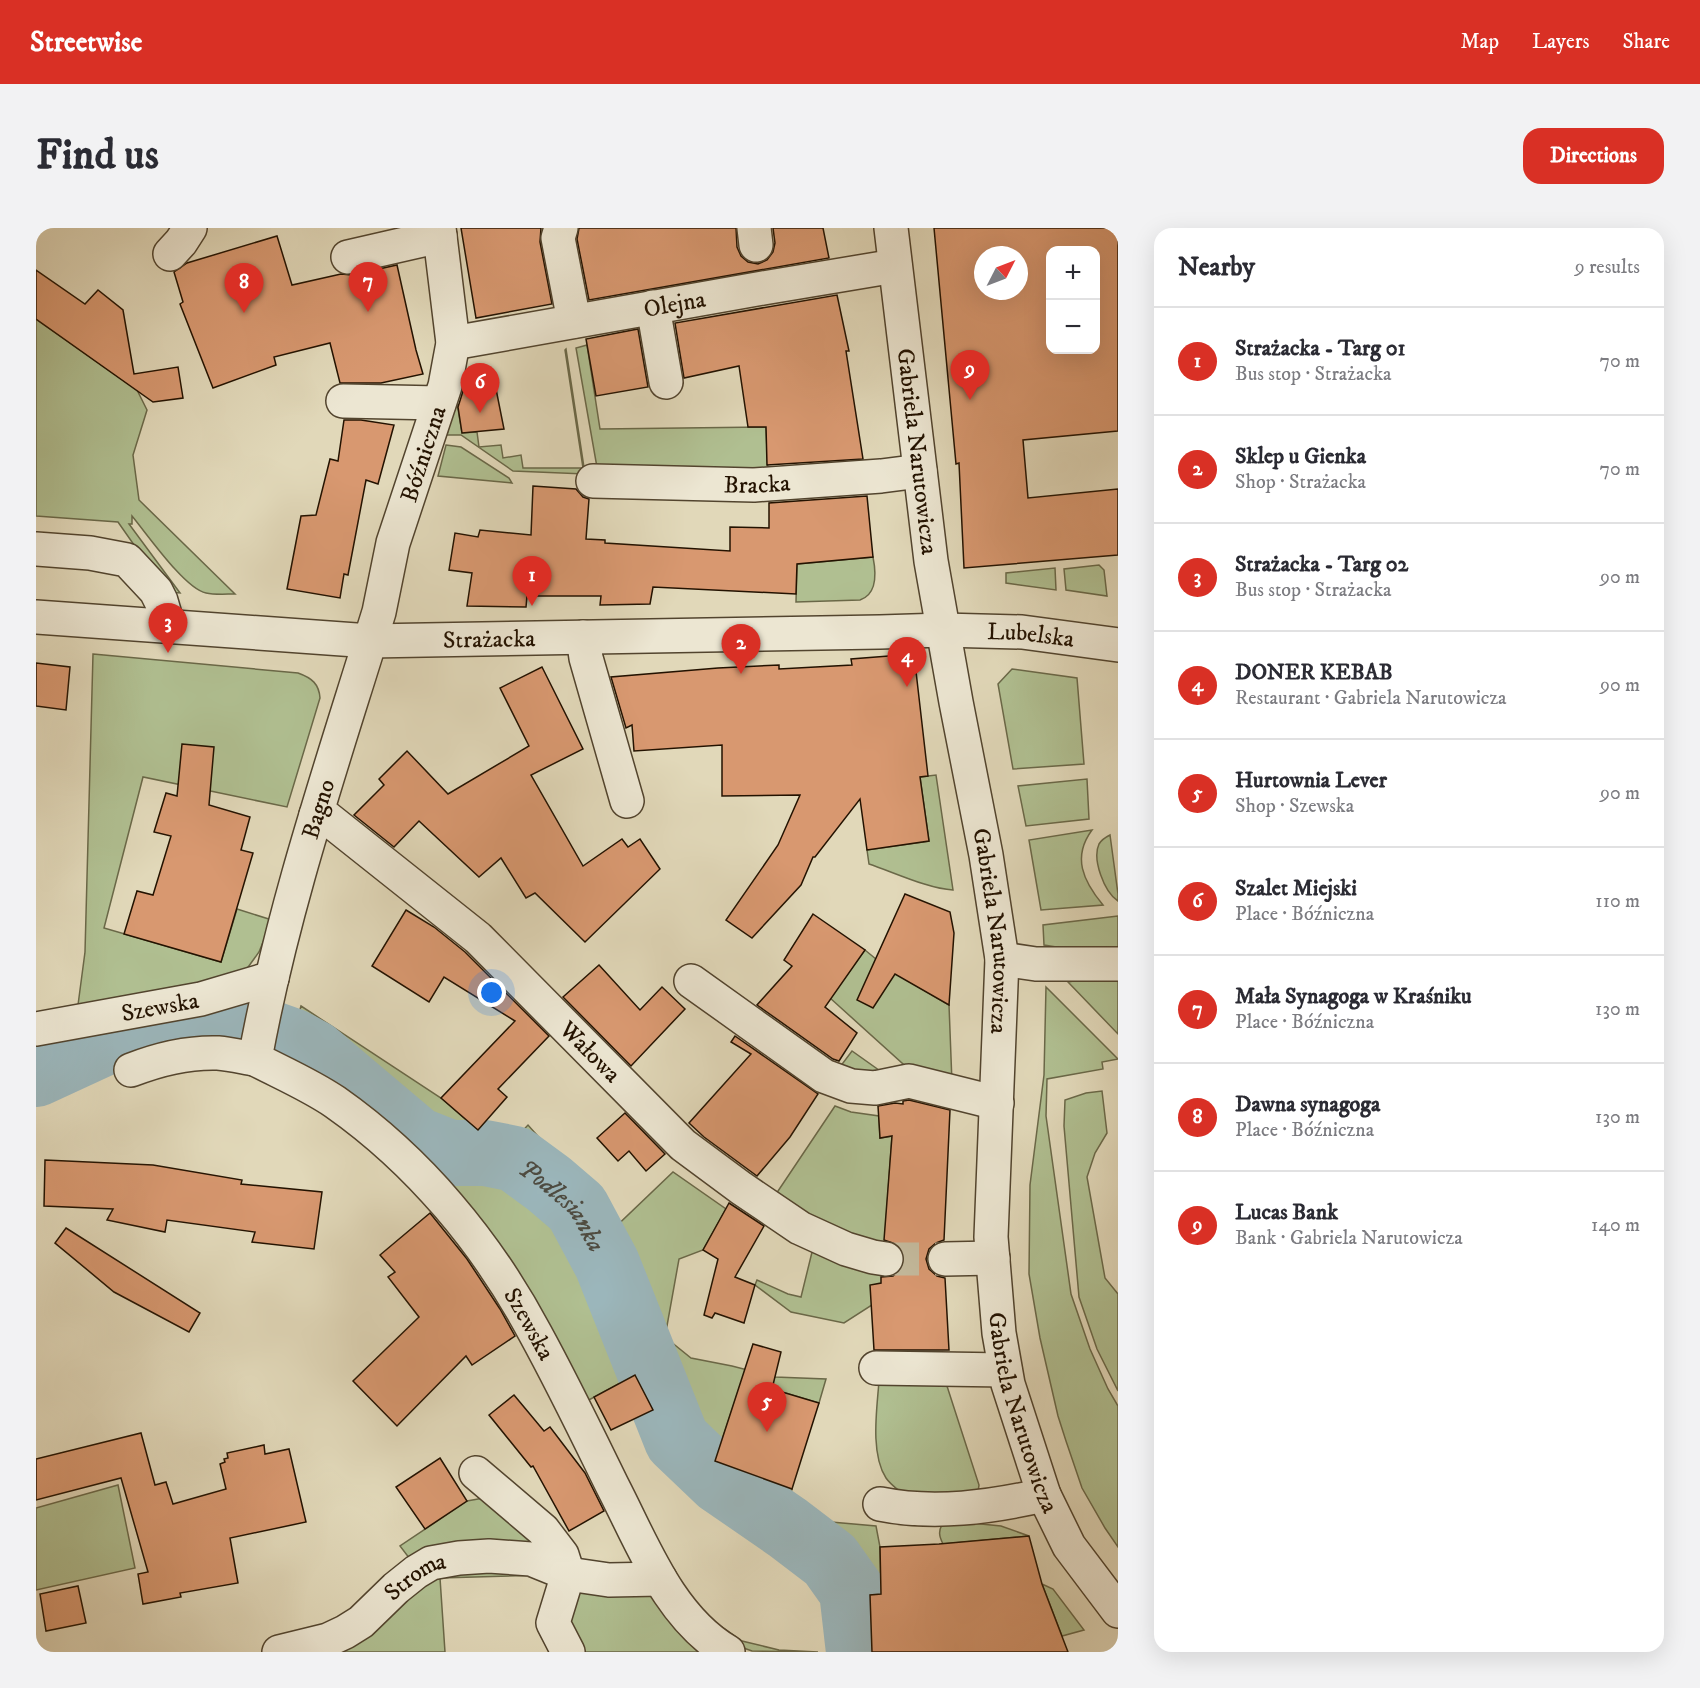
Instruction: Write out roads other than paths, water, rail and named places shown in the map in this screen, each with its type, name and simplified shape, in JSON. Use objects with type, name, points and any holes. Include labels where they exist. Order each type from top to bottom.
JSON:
[{"type":"street","points":[[170,254],[190,228]]},
{"type":"street","points":[[561,228],[558,238],[574,321]]},
{"type":"street","name":"Gabriela Narutowicza","points":[[891,228],[931,561],[987,855],[1002,959],[991,1238],[999,1333],[1005,1370],[1044,1495],[1069,1546],[1118,1611]]},
{"type":"street","points":[[348,257],[439,232]]},
{"type":"street","name":"Bóźniczna","points":[[370,641],[379,612],[393,543],[445,387],[453,343],[439,232]]},
{"type":"street","name":"Olejna","points":[[453,343],[895,266]]},
{"type":"street","points":[[652,307],[666,382]]},
{"type":"street","points":[[344,401],[440,403]]},
{"type":"street","name":"Bracka","points":[[593,480],[754,485],[920,471]]},
{"type":"street","points":[[36,549],[90,553],[127,560],[156,591],[168,625]]},
{"type":"street","name":"Strażacka","points":[[36,617],[370,641],[943,630]]},
{"type":"street","name":"Lubelska","points":[[943,630],[1022,632],[1118,645]]},
{"type":"street","points":[[584,637],[586,658],[627,801]]},
{"type":"street","name":"Bagno","points":[[269,993],[316,815],[370,641]]},
{"type":"street","name":"Wałowa","points":[[316,815],[327,818],[477,938],[683,1145],[800,1228],[846,1249],[886,1259]]},
{"type":"street","points":[[1002,959],[1036,964],[1118,964]]},
{"type":"street","points":[[691,981],[824,1076],[851,1086],[875,1088],[909,1081],[997,1103]]},
{"type":"street","points":[[256,1052],[269,993]]},
{"type":"street","name":"Szewska","points":[[36,1029],[201,999],[269,993]]},
{"type":"street","name":"Szewska","points":[[130,1070],[154,1061],[193,1053],[256,1052],[362,1122],[416,1169],[479,1243],[535,1332],[660,1579],[696,1627],[728,1652]]},
{"type":"street","points":[[945,1259],[993,1258]]},
{"type":"street","points":[[876,1368],[1005,1370]]},
{"type":"street","points":[[476,1473],[543,1530],[562,1555],[568,1574],[554,1623],[568,1652]]},
{"type":"street","points":[[880,1504],[903,1509],[985,1507],[1044,1495]]},
{"type":"street","name":"Stroma","points":[[279,1652],[328,1640],[345,1632],[361,1622],[396,1587],[431,1563],[479,1557],[531,1558],[568,1574],[609,1580],[660,1579]]},
{"type":"waterway","name":"Podlesianka","points":[[36,1074],[114,1038],[194,1026],[247,1025],[292,1041],[314,1053],[417,1140],[450,1153],[485,1153],[515,1159],[577,1208],[607,1264],[677,1440],[720,1481],[830,1560],[852,1591],[859,1652]]},
{"type":"tunnel","points":[[886,1259],[945,1259]]},
{"type":"place","name":"Mała Synagoga w Kraśniku","points":[[368,312]]},
{"type":"place","name":"Dawna synagoga","points":[[244,313]]},
{"type":"place","name":"Lucas Bank","points":[[970,400]]},
{"type":"place","name":"Szalet Miejski","points":[[480,413]]},
{"type":"place","name":"Strażacka - Targ 01","points":[[532,606]]},
{"type":"place","name":"Strażacka - Targ 02","points":[[168,653]]},
{"type":"place","name":"Sklep u Gienka","points":[[741,674]]},
{"type":"place","name":"DONER KEBAB","points":[[907,687]]},
{"type":"place","name":"Hurtownia Lever","points":[[767,1432]]}]
